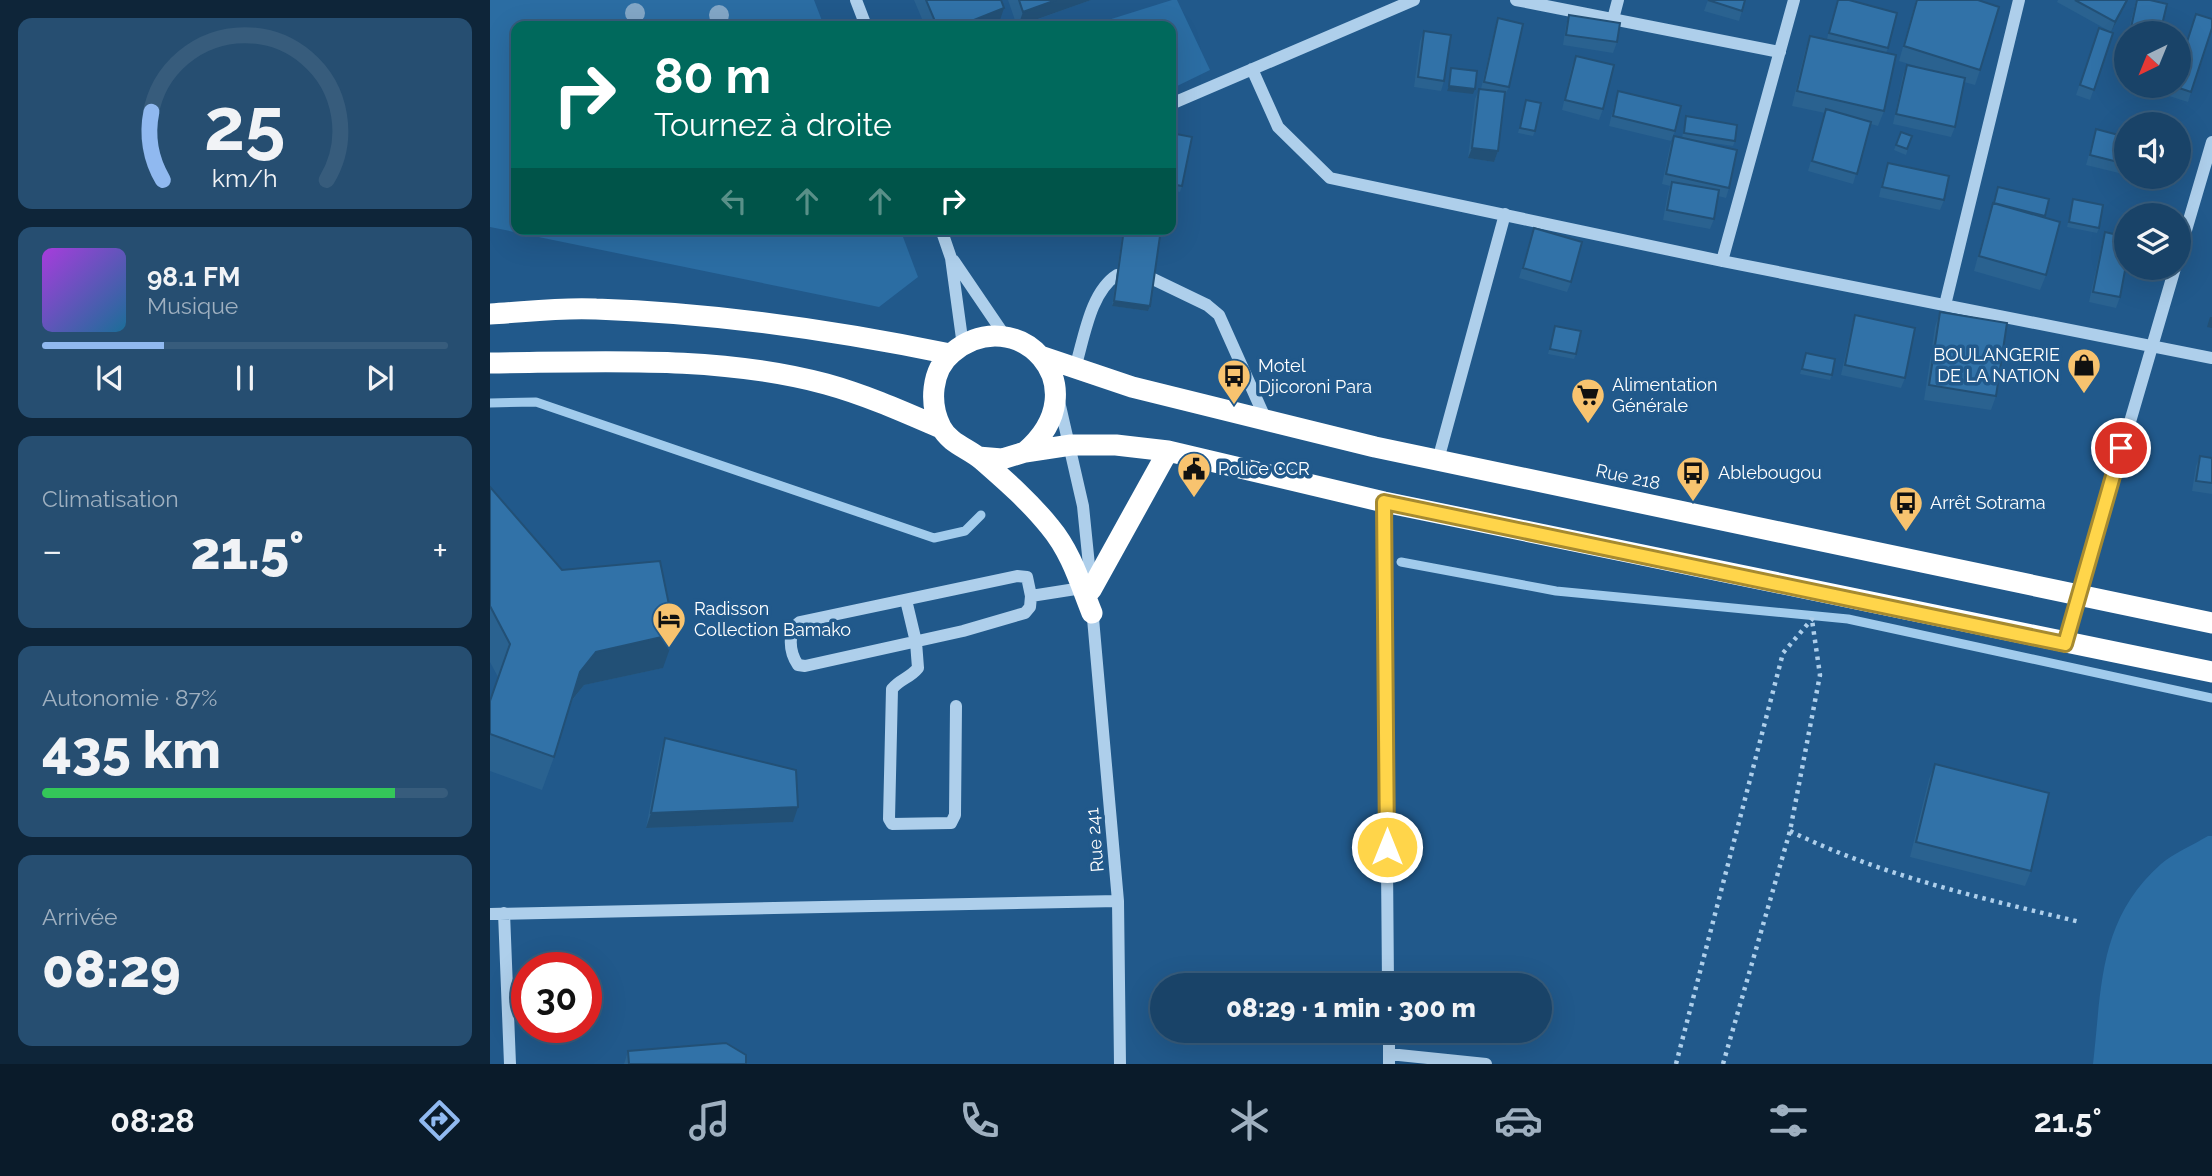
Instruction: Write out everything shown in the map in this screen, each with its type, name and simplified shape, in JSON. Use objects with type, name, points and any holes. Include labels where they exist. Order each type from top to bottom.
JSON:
[{"type":"highway","points":[[490,314],[594,309],[729,318],[956,350]]},
{"type":"highway","points":[[1025,452],[1044,435],[1055,413],[1056,388],[1040,356],[1023,343],[1005,336],[985,336],[956,350],[939,370],[933,390],[934,409],[942,428],[957,446],[978,457],[1025,498],[1052,530],[1068,552],[1087,589],[1092,613]]},
{"type":"highway","name":"Rue 218","points":[[1040,356],[1132,387],[1438,460],[2212,623]]},
{"type":"highway","points":[[490,363],[717,365],[824,384],[878,401],[942,428]]},
{"type":"highway","points":[[978,457],[1002,459],[1025,452],[1071,445],[1116,445],[1168,452],[1384,502],[1816,593],[2212,672]]},
{"type":"highway","points":[[1087,589],[1168,452]]},
{"type":"street","points":[[856,0],[864,21]]},
{"type":"street","points":[[1516,0],[1780,52]]},
{"type":"street","points":[[1613,19],[1618,0]]},
{"type":"street","points":[[1722,261],[1794,0]]},
{"type":"street","points":[[1945,305],[2019,0]]},
{"type":"street","points":[[1176,102],[1407,2]]},
{"type":"street","points":[[1252,69],[1278,127],[1330,178],[1722,261],[2212,358]]},
{"type":"street","points":[[2191,213],[2212,142]]},
{"type":"street","points":[[1438,460],[1505,214]]},
{"type":"street","points":[[943,235],[951,258],[1005,336]]},
{"type":"street","points":[[951,258],[956,350]]},
{"type":"street","points":[[1074,368],[1099,295],[1108,281],[1117,275]]},
{"type":"street","points":[[1153,279],[1208,305],[1219,316],[1266,420]]},
{"type":"street","points":[[2065,644],[2171,280]]},
{"type":"street","points":[[1031,596],[1087,589],[1083,506],[1056,388]]},
{"type":"street","points":[[1384,502],[1388,973]]},
{"type":"street","points":[[1023,575],[1027,577],[1031,596],[1030,607],[1025,613],[916,642],[805,666],[798,664],[794,658],[790,634],[793,627],[800,622],[1023,575]]},
{"type":"street","points":[[906,600],[916,642],[918,668],[911,677],[898,680],[892,689],[889,819],[892,824],[951,823],[955,815],[956,706]]},
{"type":"street","name":"Rue 241","points":[[1092,613],[1118,901],[1120,1064]]},
{"type":"street","points":[[490,914],[1118,901]]},
{"type":"street","points":[[504,913],[510,1064]]},
{"type":"street","points":[[1389,1059],[1486,1064]]},
{"type":"path","points":[[1723,1064],[1790,831],[1821,675],[1812,619],[1816,593]]},
{"type":"path","points":[[1676,1064],[1783,653],[1812,619]]},
{"type":"path","points":[[1790,831],[1829,850],[1925,884],[2080,922]]},
{"type":"shaded area","points":[[490,0],[814,0],[822,21],[511,21],[511,231],[490,227]]},
{"type":"shaded area","points":[[1177,0],[1210,70],[1176,87],[1176,21],[1105,21]]},
{"type":"shaded area","points":[[529,235],[902,235],[918,277],[879,307]]},
{"type":"shaded area","points":[[2212,836],[2212,1064],[2093,1064],[2107,956],[2125,908],[2140,886],[2161,864]]},
{"type":"building","points":[[926,0],[1001,0],[1004,8],[972,21],[935,21]]},
{"type":"building","points":[[1019,0],[1056,0],[1023,12]]},
{"type":"building","points":[[1708,0],[1745,0],[1742,11]]},
{"type":"building","points":[[1838,0],[1849,0],[1897,13],[1888,48],[1829,33]]},
{"type":"building","points":[[1917,0],[1978,0],[1999,7],[1980,70],[1904,46]]},
{"type":"building","points":[[2075,0],[2127,0],[2114,21]]},
{"type":"building","points":[[2137,0],[2167,4],[2163,21],[2132,21]]},
{"type":"building","points":[[2196,14],[2212,19],[2212,28],[2191,92],[2191,30]]},
{"type":"building","points":[[1569,15],[1620,23],[1617,42],[1566,35]]},
{"type":"building","points":[[1498,18],[1523,24],[1509,87],[1484,82]]},
{"type":"building","points":[[2099,28],[2113,33],[2094,90],[2080,85]]},
{"type":"building","points":[[1424,31],[1451,35],[1444,81],[1418,77]]},
{"type":"building","points":[[1810,36],[1896,55],[1884,111],[1797,91]]},
{"type":"building","points":[[1576,56],[1614,65],[1603,109],[1565,100]]},
{"type":"building","points":[[1907,65],[1965,78],[1955,127],[1896,114]]},
{"type":"building","points":[[1451,68],[1477,71],[1475,89],[1449,86]]},
{"type":"building","points":[[1479,89],[1505,92],[1498,151],[1472,148]]},
{"type":"building","points":[[1618,91],[1681,106],[1675,131],[1613,116]]},
{"type":"building","points":[[1526,100],[1541,103],[1535,131],[1520,128]]},
{"type":"building","points":[[1826,109],[1871,122],[1857,174],[1812,161]]},
{"type":"building","points":[[1686,116],[1737,125],[1735,141],[1684,133]]},
{"type":"building","points":[[2096,129],[2114,134],[2114,161],[2090,155]]},
{"type":"building","points":[[1901,132],[1912,136],[1907,149],[1896,145]]},
{"type":"building","points":[[1176,134],[1192,137],[1182,186],[1176,185]]},
{"type":"building","points":[[1674,136],[1737,150],[1729,188],[1666,174]]},
{"type":"building","points":[[1888,163],[1949,176],[1944,200],[1882,187]]},
{"type":"building","points":[[1672,182],[1719,190],[1714,219],[1667,210]]},
{"type":"building","points":[[1998,187],[2049,199],[2045,216],[1994,203]]},
{"type":"building","points":[[2073,199],[2103,205],[2099,228],[2069,222]]},
{"type":"building","points":[[1993,203],[2060,222],[2046,275],[1979,256]]},
{"type":"building","points":[[1534,228],[1582,242],[1571,282],[1523,268]]},
{"type":"building","points":[[2105,232],[2114,234],[2114,280],[2123,280],[2120,297],[2093,292]]},
{"type":"building","points":[[1123,235],[1160,235],[1150,306],[1114,301]]},
{"type":"building","points":[[1940,312],[2007,323],[1996,396],[1929,385]]},
{"type":"building","points":[[1855,315],[1915,328],[1905,378],[1845,365]]},
{"type":"building","points":[[1555,326],[1581,331],[1576,354],[1550,349]]},
{"type":"building","points":[[1806,353],[1835,359],[1832,375],[1802,369]]},
{"type":"building","points":[[2200,456],[2212,458],[2212,483],[2196,481]]},
{"type":"building","points":[[490,487],[562,570],[660,561],[675,634],[596,652],[580,672],[554,757],[490,734],[490,701],[510,644],[490,606]]},
{"type":"building","points":[[665,738],[796,770],[798,807],[651,813]]},
{"type":"building","points":[[1935,764],[2049,793],[2031,871],[1916,842]]},
{"type":"building","points":[[726,1043],[746,1055],[746,1064],[629,1064],[628,1051]]},
{"type":"waterway","points":[[490,403],[536,402],[934,538],[965,531],[981,515]]},
{"type":"waterway","points":[[1401,562],[1556,591],[1848,619],[2212,698]]},
{"type":"place","name":"BOULANGERIE DE LA NATION","points":[[2084,395]]},
{"type":"place","name":"Motel Djicoroni Para","points":[[1234,406]]},
{"type":"place","name":"Alimentation Générale","points":[[1588,425]]},
{"type":"place","name":"Police CCR","points":[[1194,499]]},
{"type":"place","name":"Ablebougou","points":[[1693,503]]},
{"type":"place","name":"Arrêt Sotrama","points":[[1906,533]]},
{"type":"place","name":"Radisson Collection Bamako","points":[[669,649]]},
{"type":"route","points":[[1387,847],[1384,502],[2065,644],[2121,448]]}]
